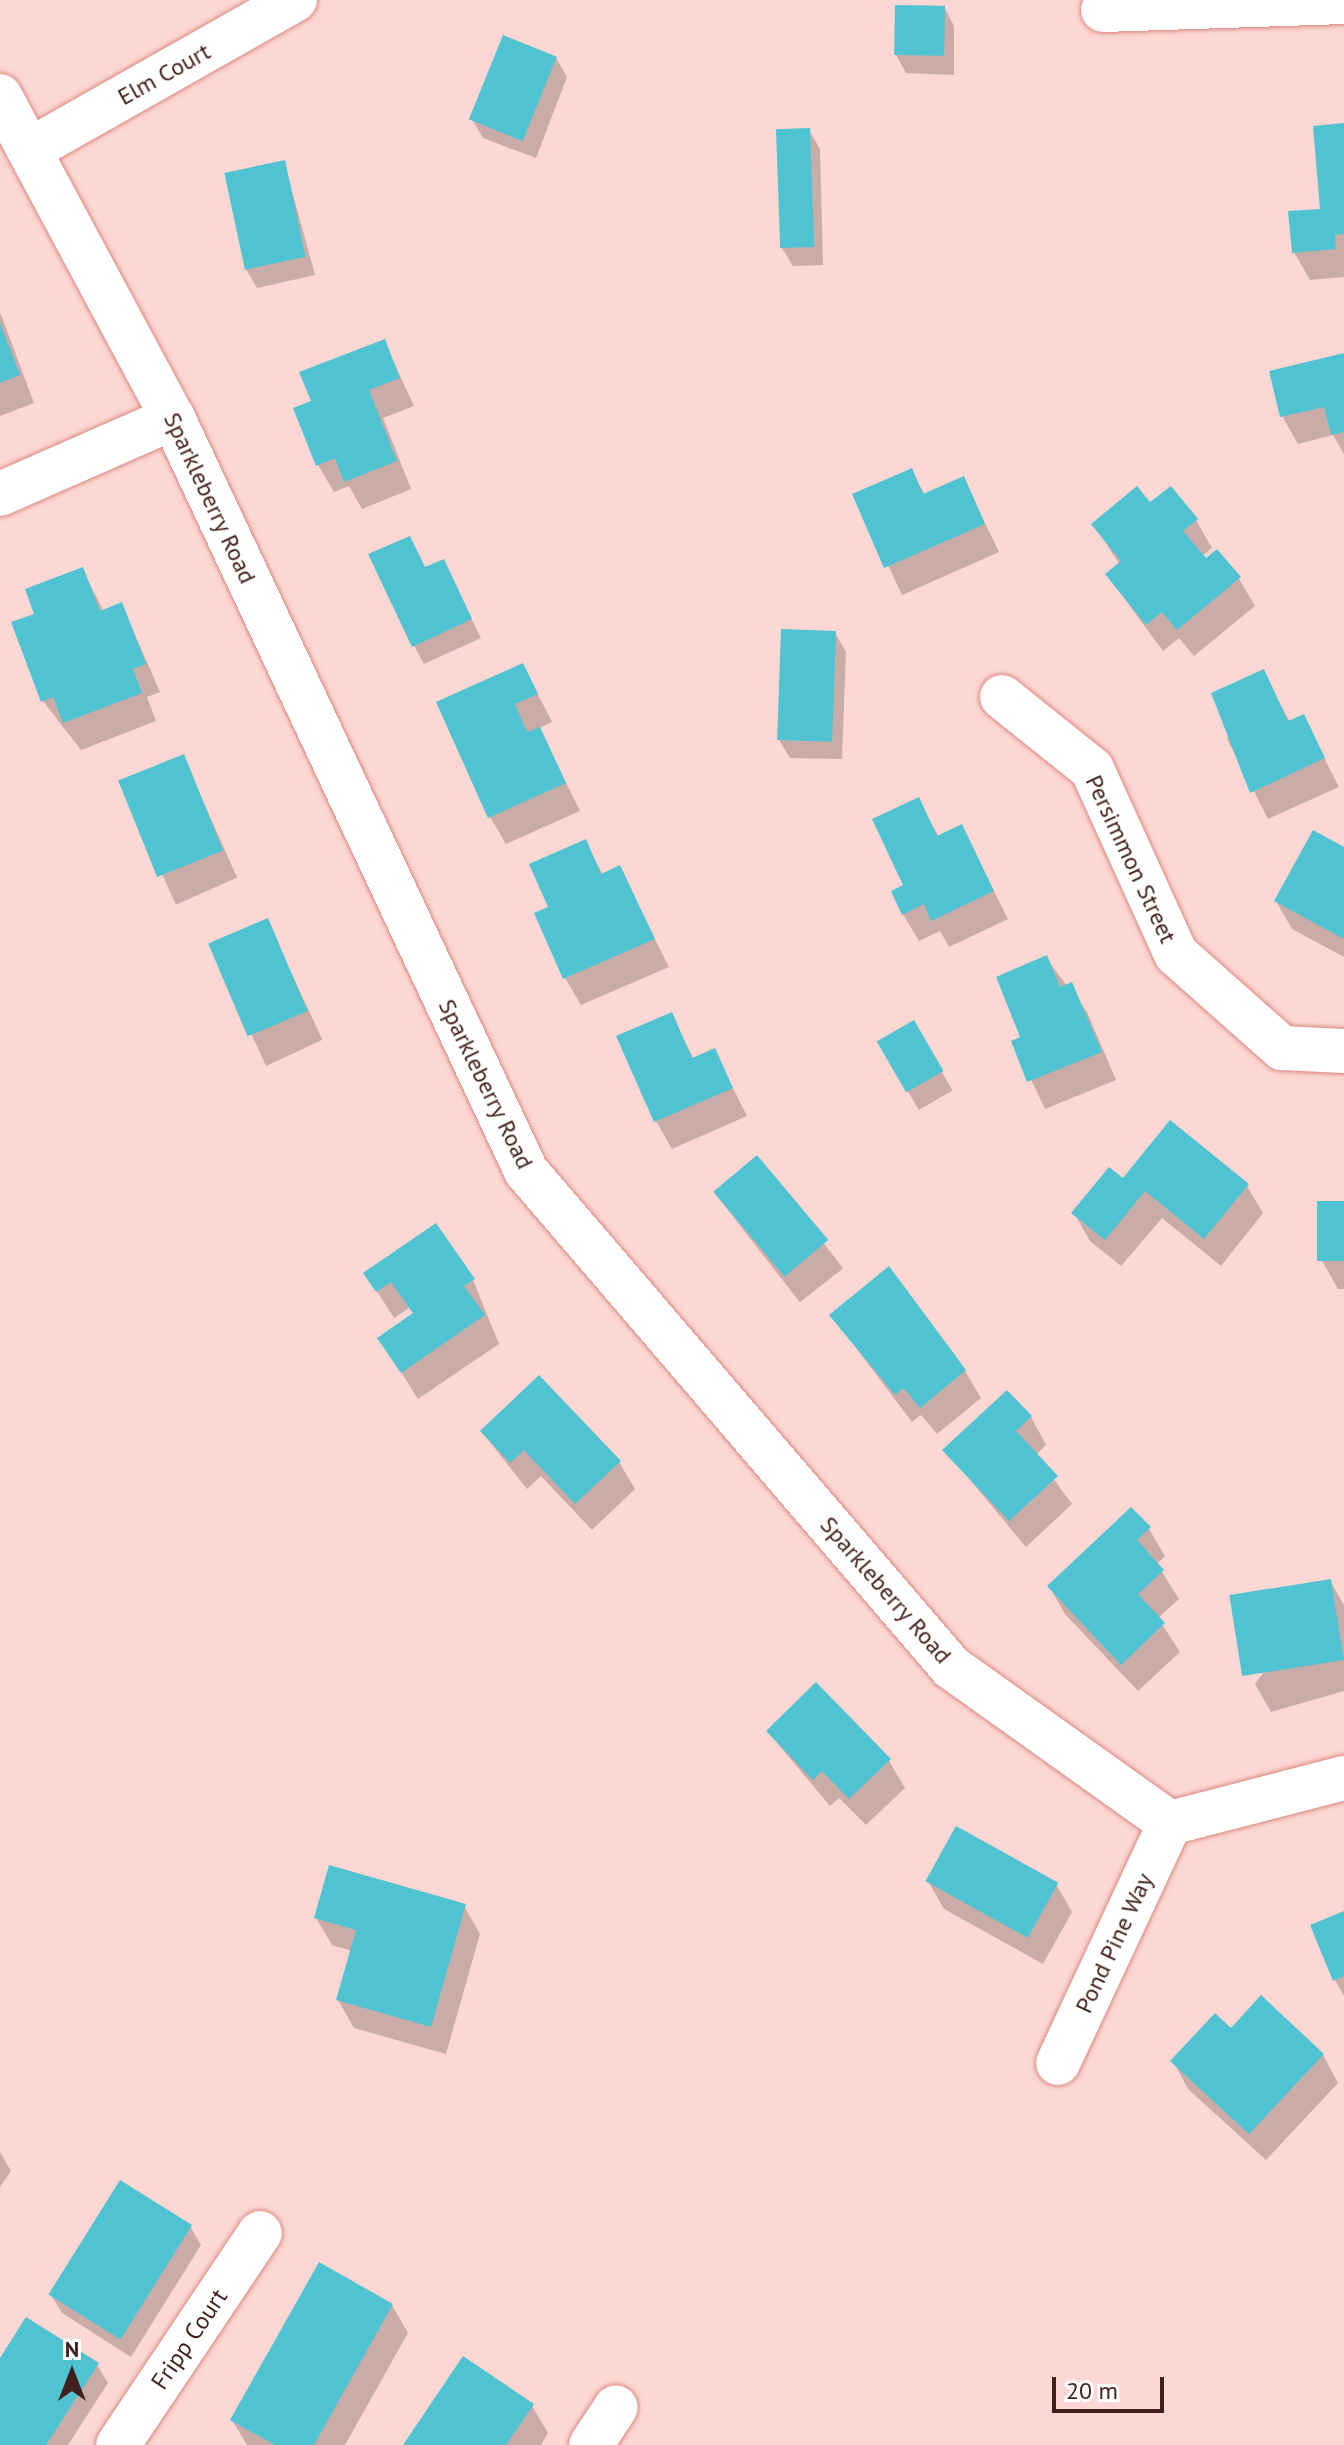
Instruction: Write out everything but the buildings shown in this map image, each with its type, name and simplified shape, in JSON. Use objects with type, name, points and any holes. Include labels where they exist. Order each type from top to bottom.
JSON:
[{"type":"street","name":"Elm Court","points":[[33,148],[295,0]]},
{"type":"street","points":[[1103,10],[1344,2]]},
{"type":"street","name":"Sparkleberry Road","points":[[0,96],[33,148],[173,418],[526,1171],[951,1667],[1170,1823]]},
{"type":"street","points":[[0,494],[173,418]]},
{"type":"street","name":"Persimmon Street","points":[[1002,697],[1092,769],[1176,954],[1282,1048],[1344,1051]]},
{"type":"street","points":[[1170,1823],[1344,1778]]},
{"type":"street","name":"Pond Pine Way","points":[[1058,2063],[1170,1823]]},
{"type":"street","name":"Fripp Court","points":[[118,2445],[260,2233]]},
{"type":"street","points":[[591,2445],[616,2407]]}]
